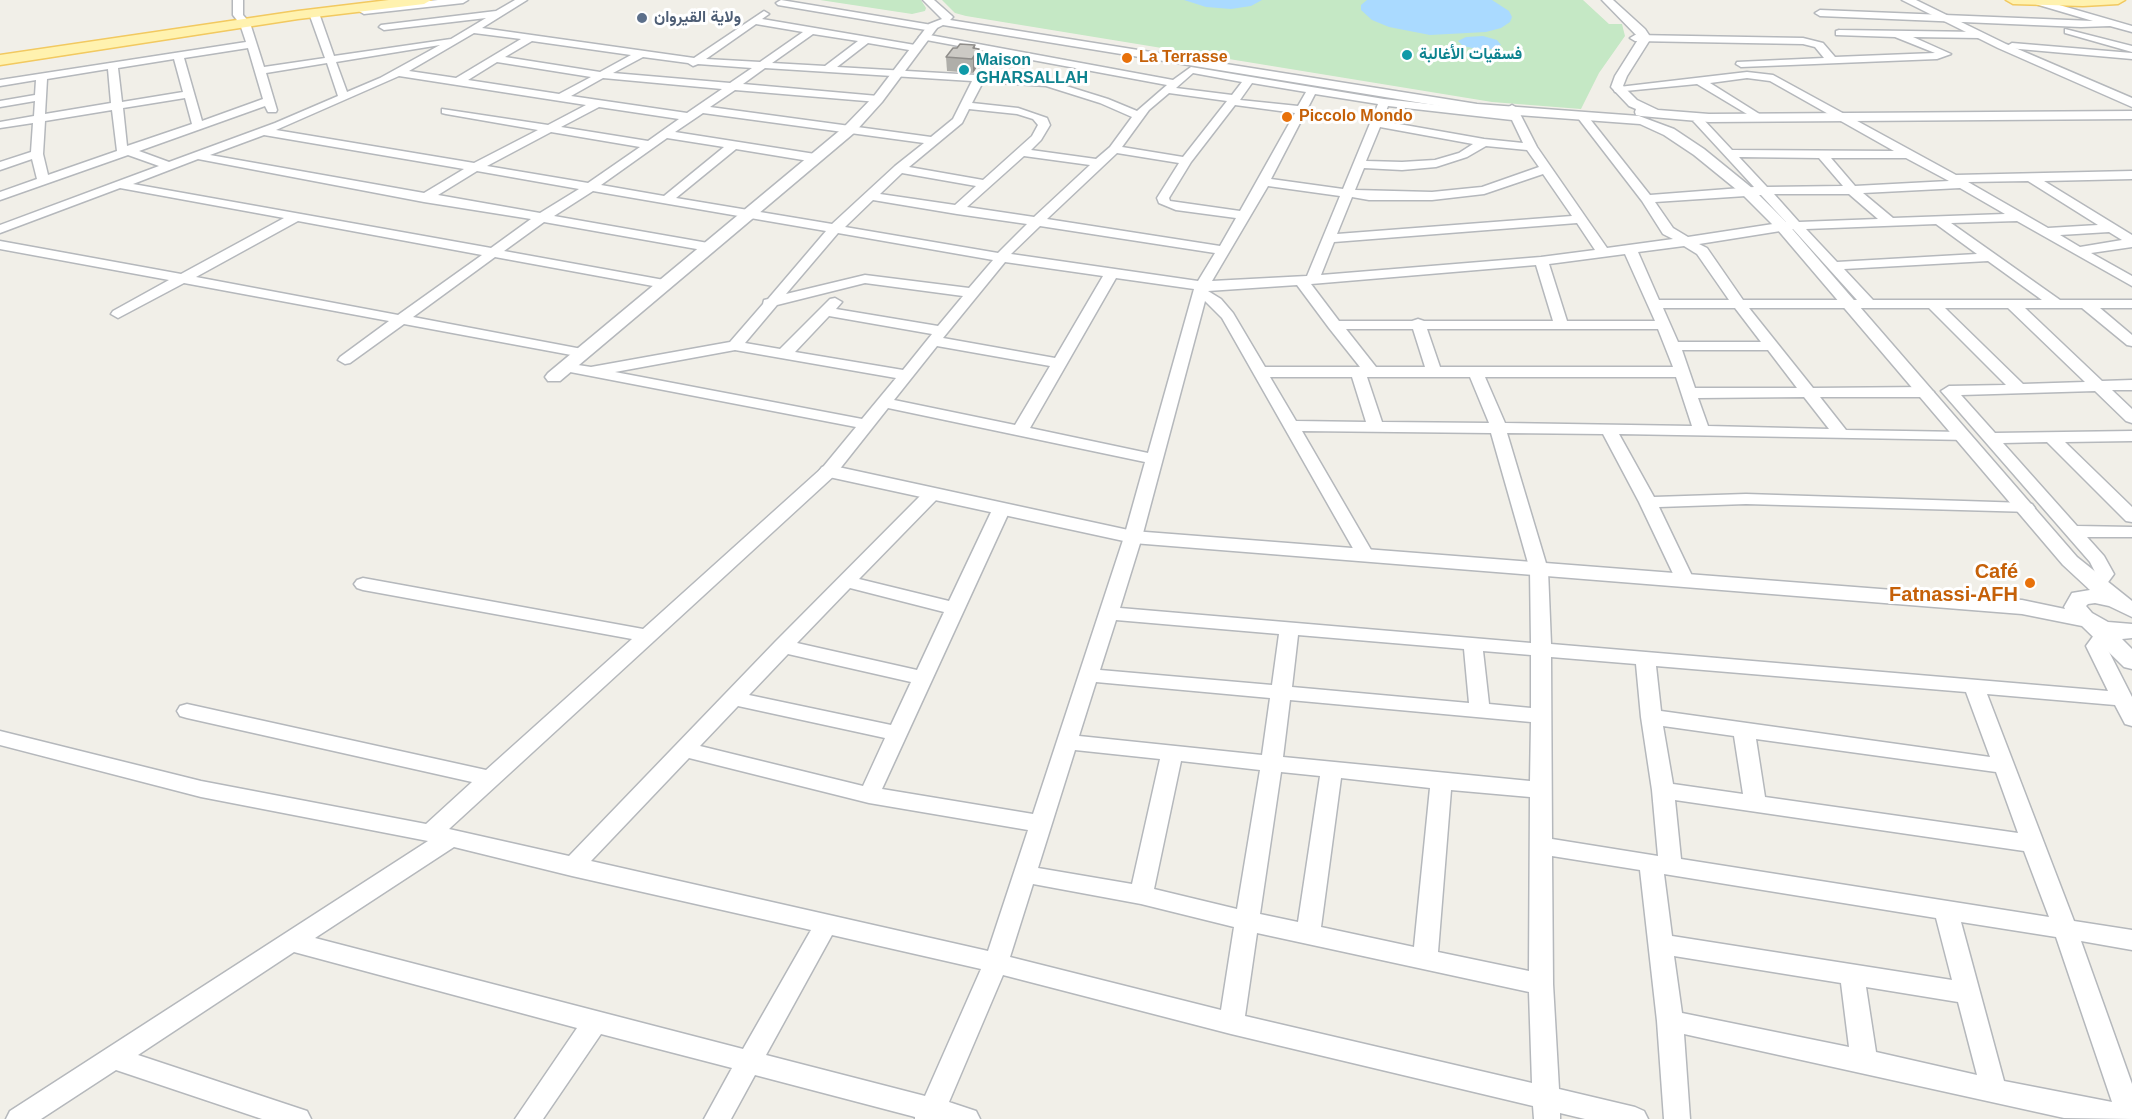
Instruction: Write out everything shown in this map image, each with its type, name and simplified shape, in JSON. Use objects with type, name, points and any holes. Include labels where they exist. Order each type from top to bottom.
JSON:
[{"type":"main road","points":[[0,60],[396,0]]},
{"type":"main road","points":[[244,23],[424,0]]},
{"type":"main road","points":[[2013,0],[2118,0]]},
{"type":"street","points":[[238,0],[238,15],[244,23],[252,44],[268,101],[279,125]]},
{"type":"street","points":[[0,60],[70,52],[244,23],[463,0]]},
{"type":"street","points":[[0,229],[279,125],[399,73],[522,0]]},
{"type":"street","points":[[809,0],[934,22],[1513,112],[1652,119],[2132,116]]},
{"type":"street","points":[[1597,0],[1640,39],[1810,42],[1819,45],[1831,59]]},
{"type":"street","points":[[1607,0],[1641,31],[1640,39],[1617,84],[1619,90],[1652,119]]},
{"type":"street","points":[[1907,0],[2012,46],[2031,57],[2132,64]]},
{"type":"street","points":[[1916,0],[1980,36],[2132,101]]},
{"type":"street","points":[[2035,1],[2132,29]]},
{"type":"street","points":[[663,82],[784,2],[1080,43],[1513,112]]},
{"type":"street","points":[[374,10],[389,38]]},
{"type":"street","points":[[260,71],[331,60],[389,38],[502,13]]},
{"type":"street","points":[[1820,13],[2110,23]]},
{"type":"street","points":[[315,16],[344,97]]},
{"type":"street","points":[[755,21],[866,40]]},
{"type":"street","points":[[2037,21],[2047,29],[2073,31],[2132,49]]},
{"type":"street","points":[[559,372],[849,130],[878,99],[934,22]]},
{"type":"street","points":[[828,69],[866,40],[934,22],[998,50],[1073,64],[1234,100],[1301,110]]},
{"type":"street","points":[[2065,23],[2073,31]]},
{"type":"street","points":[[474,30],[695,62],[763,65],[791,80],[807,93],[878,99]]},
{"type":"street","points":[[345,360],[541,218],[591,186],[812,30]]},
{"type":"street","points":[[1839,33],[1980,36]]},
{"type":"street","points":[[1722,78],[1730,68],[1737,65],[1946,54],[1897,34]]},
{"type":"street","points":[[389,38],[457,40]]},
{"type":"street","points":[[459,81],[530,38]]},
{"type":"street","points":[[1640,39],[1612,74],[1610,85],[1618,97],[1706,157],[1789,225],[1835,266],[1869,303]]},
{"type":"street","points":[[1757,40],[1778,62]]},
{"type":"street","points":[[1054,60],[1080,43]]},
{"type":"street","points":[[0,83],[252,44]]},
{"type":"street","points":[[2012,46],[2132,56]]},
{"type":"street","points":[[735,346],[769,303],[835,229],[899,169],[958,121],[979,79],[998,50]]},
{"type":"street","points":[[70,52],[70,72]]},
{"type":"street","points":[[561,97],[641,54]]},
{"type":"street","points":[[178,56],[198,125]]},
{"type":"street","points":[[496,59],[600,75],[730,88],[791,80],[828,69],[1047,83],[1104,101],[1138,117]]},
{"type":"street","points":[[1047,83],[1073,64]]},
{"type":"street","points":[[113,66],[120,144],[126,151],[170,166]]},
{"type":"street","points":[[19,1119],[291,942],[440,835],[491,779],[829,471],[1001,257],[1034,222],[1114,149],[1138,117],[1191,70],[1384,102],[1513,112],[1699,121],[1838,117]]},
{"type":"street","points":[[399,73],[689,117]]},
{"type":"street","points":[[1619,90],[1753,74],[1773,78],[2132,282]]},
{"type":"street","points":[[42,76],[37,154],[43,180]]},
{"type":"street","points":[[1242,215],[1176,206],[1163,201],[1186,161],[1249,80]]},
{"type":"street","points":[[1700,81],[1757,117]]},
{"type":"street","points":[[930,1114],[996,963],[1133,537],[1201,289],[1242,215],[1264,182],[1312,90]]},
{"type":"street","points":[[771,119],[807,93]]},
{"type":"street","points":[[0,125],[189,94]]},
{"type":"street","points":[[0,104],[42,97]]},
{"type":"street","points":[[0,196],[268,101]]},
{"type":"street","points":[[1307,280],[1329,239],[1384,102]]},
{"type":"street","points":[[424,198],[476,167],[597,103]]},
{"type":"street","points":[[957,210],[1043,130],[1043,120],[1017,111],[967,106]]},
{"type":"street","points":[[700,109],[934,141]]},
{"type":"street","points":[[447,111],[650,145]]},
{"type":"street","points":[[1513,112],[1531,147],[1604,253]]},
{"type":"street","points":[[1582,116],[1647,199],[1668,231],[1702,251],[1738,303],[1841,434]]},
{"type":"street","points":[[1699,121],[1765,191],[1850,303],[2070,561],[2089,611],[2096,646],[2132,718]]},
{"type":"street","points":[[1377,123],[1484,142],[1531,147]]},
{"type":"street","points":[[263,131],[1201,289],[1541,261],[1789,225],[2018,217]]},
{"type":"street","points":[[1371,137],[1395,137],[1420,131]]},
{"type":"street","points":[[665,134],[815,158]]},
{"type":"street","points":[[1360,164],[1402,166],[1436,163],[1463,155],[1484,142]]},
{"type":"street","points":[[667,199],[734,145]]},
{"type":"street","points":[[1114,149],[1186,161]]},
{"type":"street","points":[[1021,152],[1098,164]]},
{"type":"street","points":[[1727,153],[1907,155]]},
{"type":"street","points":[[0,166],[37,154]]},
{"type":"street","points":[[1823,155],[1852,190],[1889,221]]},
{"type":"street","points":[[197,156],[708,247]]},
{"type":"street","points":[[899,169],[985,184]]},
{"type":"street","points":[[1264,182],[1387,197],[1458,194],[1507,184],[1546,169]]},
{"type":"street","points":[[2115,175],[2132,184]]},
{"type":"street","points":[[1647,199],[1747,191],[1852,190],[2030,177],[2132,175]]},
{"type":"street","points":[[2030,177],[2132,242]]},
{"type":"street","points":[[120,185],[664,284]]},
{"type":"street","points":[[869,196],[1223,250]]},
{"type":"street","points":[[118,314],[296,217]]},
{"type":"street","points":[[1329,239],[1579,219]]},
{"type":"street","points":[[1937,219],[2058,305]]},
{"type":"street","points":[[2045,232],[2110,228]]},
{"type":"street","points":[[2078,251],[2132,242]]},
{"type":"street","points":[[0,245],[582,353]]},
{"type":"street","points":[[1630,249],[1673,346],[1702,432]]},
{"type":"street","points":[[1835,266],[1989,256]]},
{"type":"street","points":[[1541,261],[1562,323]]},
{"type":"street","points":[[1020,430],[1110,274]]},
{"type":"street","points":[[769,303],[855,281],[878,279],[972,293]]},
{"type":"street","points":[[1307,280],[1364,371],[1376,427]]},
{"type":"street","points":[[785,353],[855,281]]},
{"type":"street","points":[[1201,289],[1228,316],[1365,555]]},
{"type":"street","points":[[1654,304],[2132,304]]},
{"type":"street","points":[[1933,304],[2018,388]]},
{"type":"street","points":[[2013,305],[2132,418]]},
{"type":"street","points":[[2087,305],[2132,342]]},
{"type":"street","points":[[826,311],[1059,363]]},
{"type":"street","points":[[1334,325],[1418,323],[1663,325]]},
{"type":"street","points":[[1418,323],[1434,372]]},
{"type":"street","points":[[559,372],[590,372],[735,346],[906,375]]},
{"type":"street","points":[[1673,346],[1772,346]]},
{"type":"street","points":[[590,372],[868,425]]},
{"type":"street","points":[[1260,372],[1681,372]]},
{"type":"street","points":[[1476,373],[1497,421],[1500,443],[1533,544],[1539,570],[1541,984],[1546,1108]]},
{"type":"street","points":[[2089,611],[2105,574],[2098,560],[1949,391],[2132,385]]},
{"type":"street","points":[[1689,393],[1926,392]]},
{"type":"street","points":[[885,403],[1155,459]]},
{"type":"street","points":[[1292,426],[1608,429],[1964,438]]},
{"type":"street","points":[[1608,429],[1648,502],[1685,580]]},
{"type":"street","points":[[1991,438],[2132,436]]},
{"type":"street","points":[[2051,437],[2132,517]]},
{"type":"street","points":[[829,471],[1133,537],[2022,608],[2089,611],[2112,631],[2132,631]]},
{"type":"street","points":[[572,867],[782,646],[932,494]]},
{"type":"street","points":[[1648,502],[1758,499],[2026,508]]},
{"type":"street","points":[[869,795],[1001,510]]},
{"type":"street","points":[[2072,531],[2132,532]]},
{"type":"street","points":[[846,581],[957,609]]},
{"type":"street","points":[[363,584],[647,636]]},
{"type":"street","points":[[2089,611],[2095,596],[2126,605]]},
{"type":"street","points":[[2089,611],[2132,662]]},
{"type":"street","points":[[1107,614],[2123,699]]},
{"type":"street","points":[[1231,1023],[1272,762],[1289,629]]},
{"type":"street","points":[[1473,645],[1480,711]]},
{"type":"street","points":[[782,646],[924,678]]},
{"type":"street","points":[[1645,658],[1651,717],[1663,790],[1660,864],[1661,944],[1670,1021],[1677,1119]]},
{"type":"street","points":[[1088,675],[1540,716]]},
{"type":"street","points":[[1670,1021],[1864,1060],[2064,1106],[2130,1118],[2064,927],[1974,686]]},
{"type":"street","points":[[733,698],[898,734]]},
{"type":"street","points":[[187,711],[491,779]]},
{"type":"street","points":[[1651,717],[2004,766]]},
{"type":"street","points":[[1744,730],[1755,804]]},
{"type":"street","points":[[0,738],[201,789],[440,835],[825,926],[996,963],[1231,1023],[1546,1108],[1635,1119]]},
{"type":"street","points":[[1066,741],[1441,782],[1540,790]]},
{"type":"street","points":[[685,750],[869,795],[1041,824]]},
{"type":"street","points":[[1141,895],[1172,752]]},
{"type":"street","points":[[1308,933],[1332,770]]},
{"type":"street","points":[[1425,958],[1441,782]]},
{"type":"street","points":[[1663,790],[2033,844]]},
{"type":"street","points":[[1542,846],[1946,911],[2064,927],[2132,940]]},
{"type":"street","points":[[1024,874],[1141,895],[1247,921],[1541,984]]},
{"type":"street","points":[[1946,911],[1994,1091]]},
{"type":"street","points":[[717,1119],[825,926]]},
{"type":"street","points":[[291,942],[750,1062],[930,1114],[967,1119]]},
{"type":"street","points":[[1661,944],[1968,993]]},
{"type":"street","points":[[1852,974],[1864,1060]]},
{"type":"street","points":[[528,1119],[596,1021]]},
{"type":"street","points":[[114,1058],[298,1119]]},
{"type":"green space","points":[[820,0],[921,0],[926,8],[925,11],[912,14]]},
{"type":"green space","name":"فسقيات الأغالبة","points":[[942,0],[1583,0],[1609,24],[1622,24],[1625,36],[1599,73],[1581,109],[1492,102],[966,16],[955,13]]},
{"type":"water","points":[[1184,0],[1262,0],[1251,6],[1231,9],[1206,7]]},
{"type":"water","points":[[1367,0],[1492,0],[1509,11],[1512,17],[1510,22],[1501,28],[1486,32],[1430,35],[1389,27],[1372,20],[1361,10],[1361,5]]},
{"type":"water","points":[[1483,36],[1497,40],[1501,45],[1481,50],[1463,46],[1458,41],[1466,37]]},
{"type":"building","points":[[960,44],[975,45],[973,48],[979,49],[972,59],[946,57],[953,48],[957,48]]},
{"type":"place","name":"ولاية القيروان","points":[[642,18]]},
{"type":"place","name":"فسقيات الأغالبة","points":[[1407,55]]},
{"type":"place","name":"La Terrasse","points":[[1127,58]]},
{"type":"place","name":"Maison GHARSALLAH","points":[[964,70]]},
{"type":"place","name":"Piccolo Mondo","points":[[1287,117]]},
{"type":"place","name":"Café Fatnassi-AFH","points":[[2030,583]]}]
